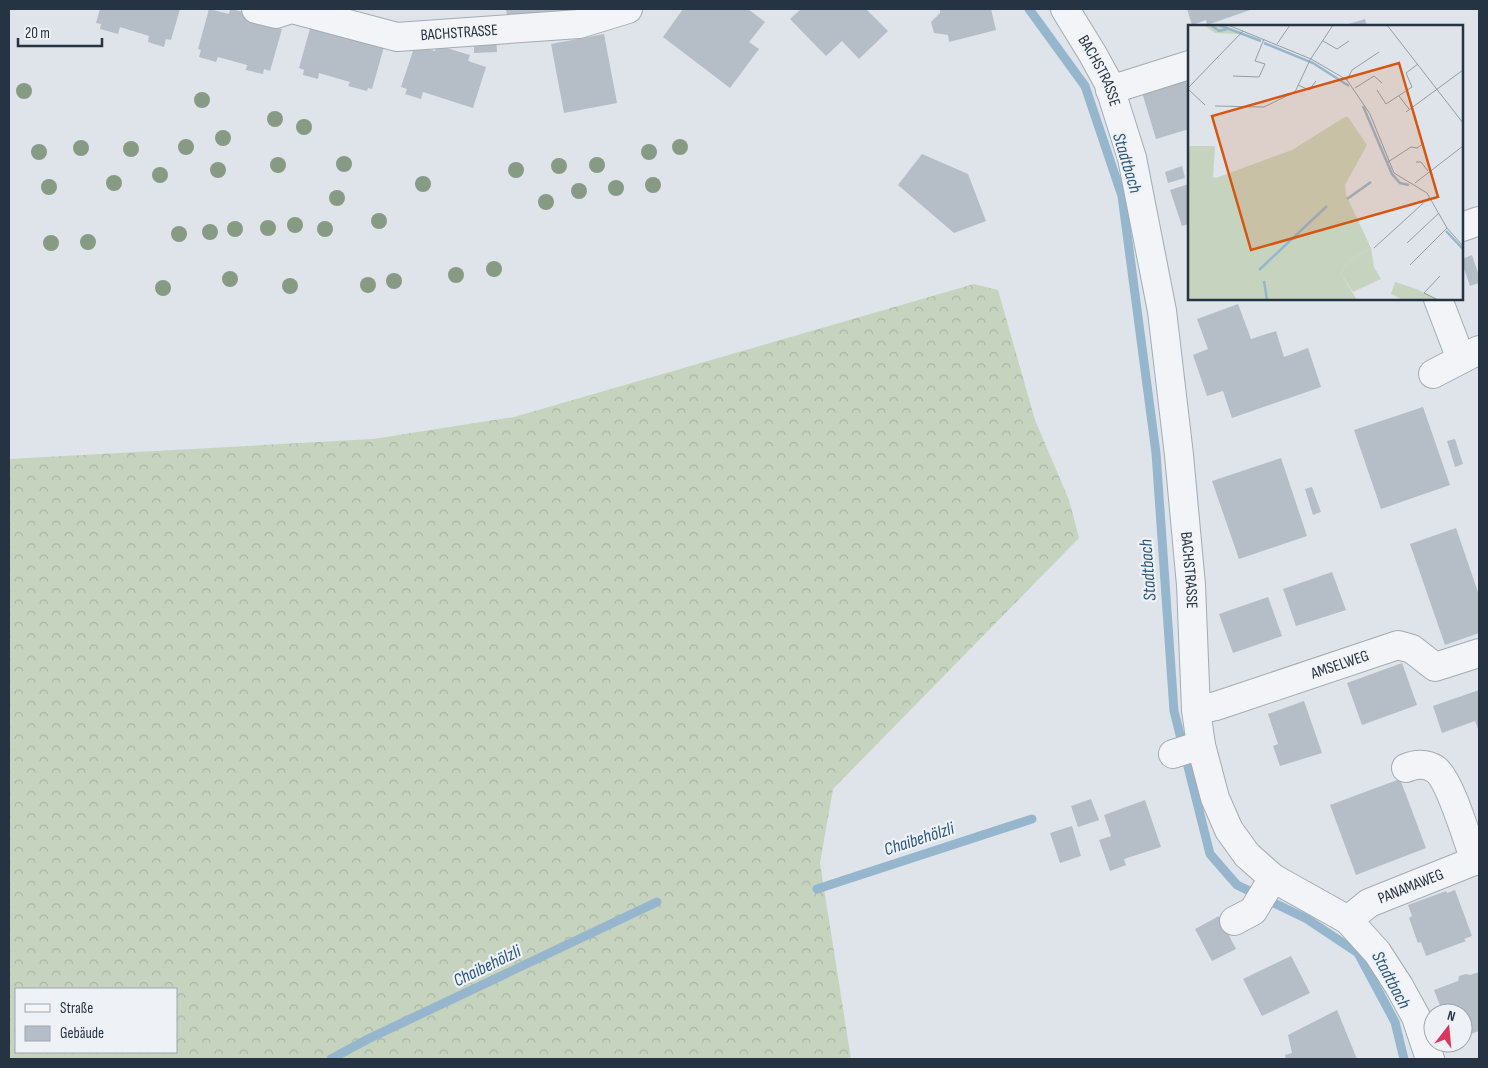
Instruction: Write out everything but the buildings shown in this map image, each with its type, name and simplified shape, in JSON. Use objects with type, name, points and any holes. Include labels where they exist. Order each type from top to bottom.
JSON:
[{"type":"street","name":"BACHSTRASSE","points":[[256,9],[276,14],[292,9],[397,37],[579,24],[628,9]]},
{"type":"street","name":"BACHSTRASSE","points":[[1071,11],[1108,82],[1132,158],[1162,312],[1179,455],[1191,585],[1196,710],[1188,748],[1215,798],[1229,830],[1247,855],[1265,891],[1348,920],[1377,952],[1400,986],[1416,1017],[1426,1058]]},
{"type":"street","points":[[1110,90],[1188,64]]},
{"type":"street","points":[[1463,227],[1479,221]]},
{"type":"street","points":[[1433,374],[1470,355],[1439,300]]},
{"type":"street","name":"AMSELWEG","points":[[1196,710],[1216,706],[1398,645],[1412,649],[1435,667],[1479,653]]},
{"type":"street","points":[[1406,768],[1414,765],[1423,765],[1441,774],[1477,860]]},
{"type":"street","name":"PANAMAWEG","points":[[1348,920],[1369,903],[1477,860]]},
{"type":"street","points":[[1234,921],[1253,912],[1265,891]]},
{"type":"green space","points":[[974,284],[998,290],[1035,420],[1069,500],[1079,538],[833,789],[820,863],[851,1059],[9,1059],[9,459],[373,439],[514,417]]},
{"type":"waterway","name":"Stadtbach","points":[[1029,9],[1085,86],[1122,196],[1156,453],[1174,711],[1210,854],[1237,885],[1307,919],[1358,953],[1395,1022],[1404,1059]]},
{"type":"waterway","name":"Chaibehölzli","points":[[817,889],[1032,819]]},
{"type":"waterway","name":"Chaibehölzli","points":[[331,1059],[368,1039],[657,902]]}]
